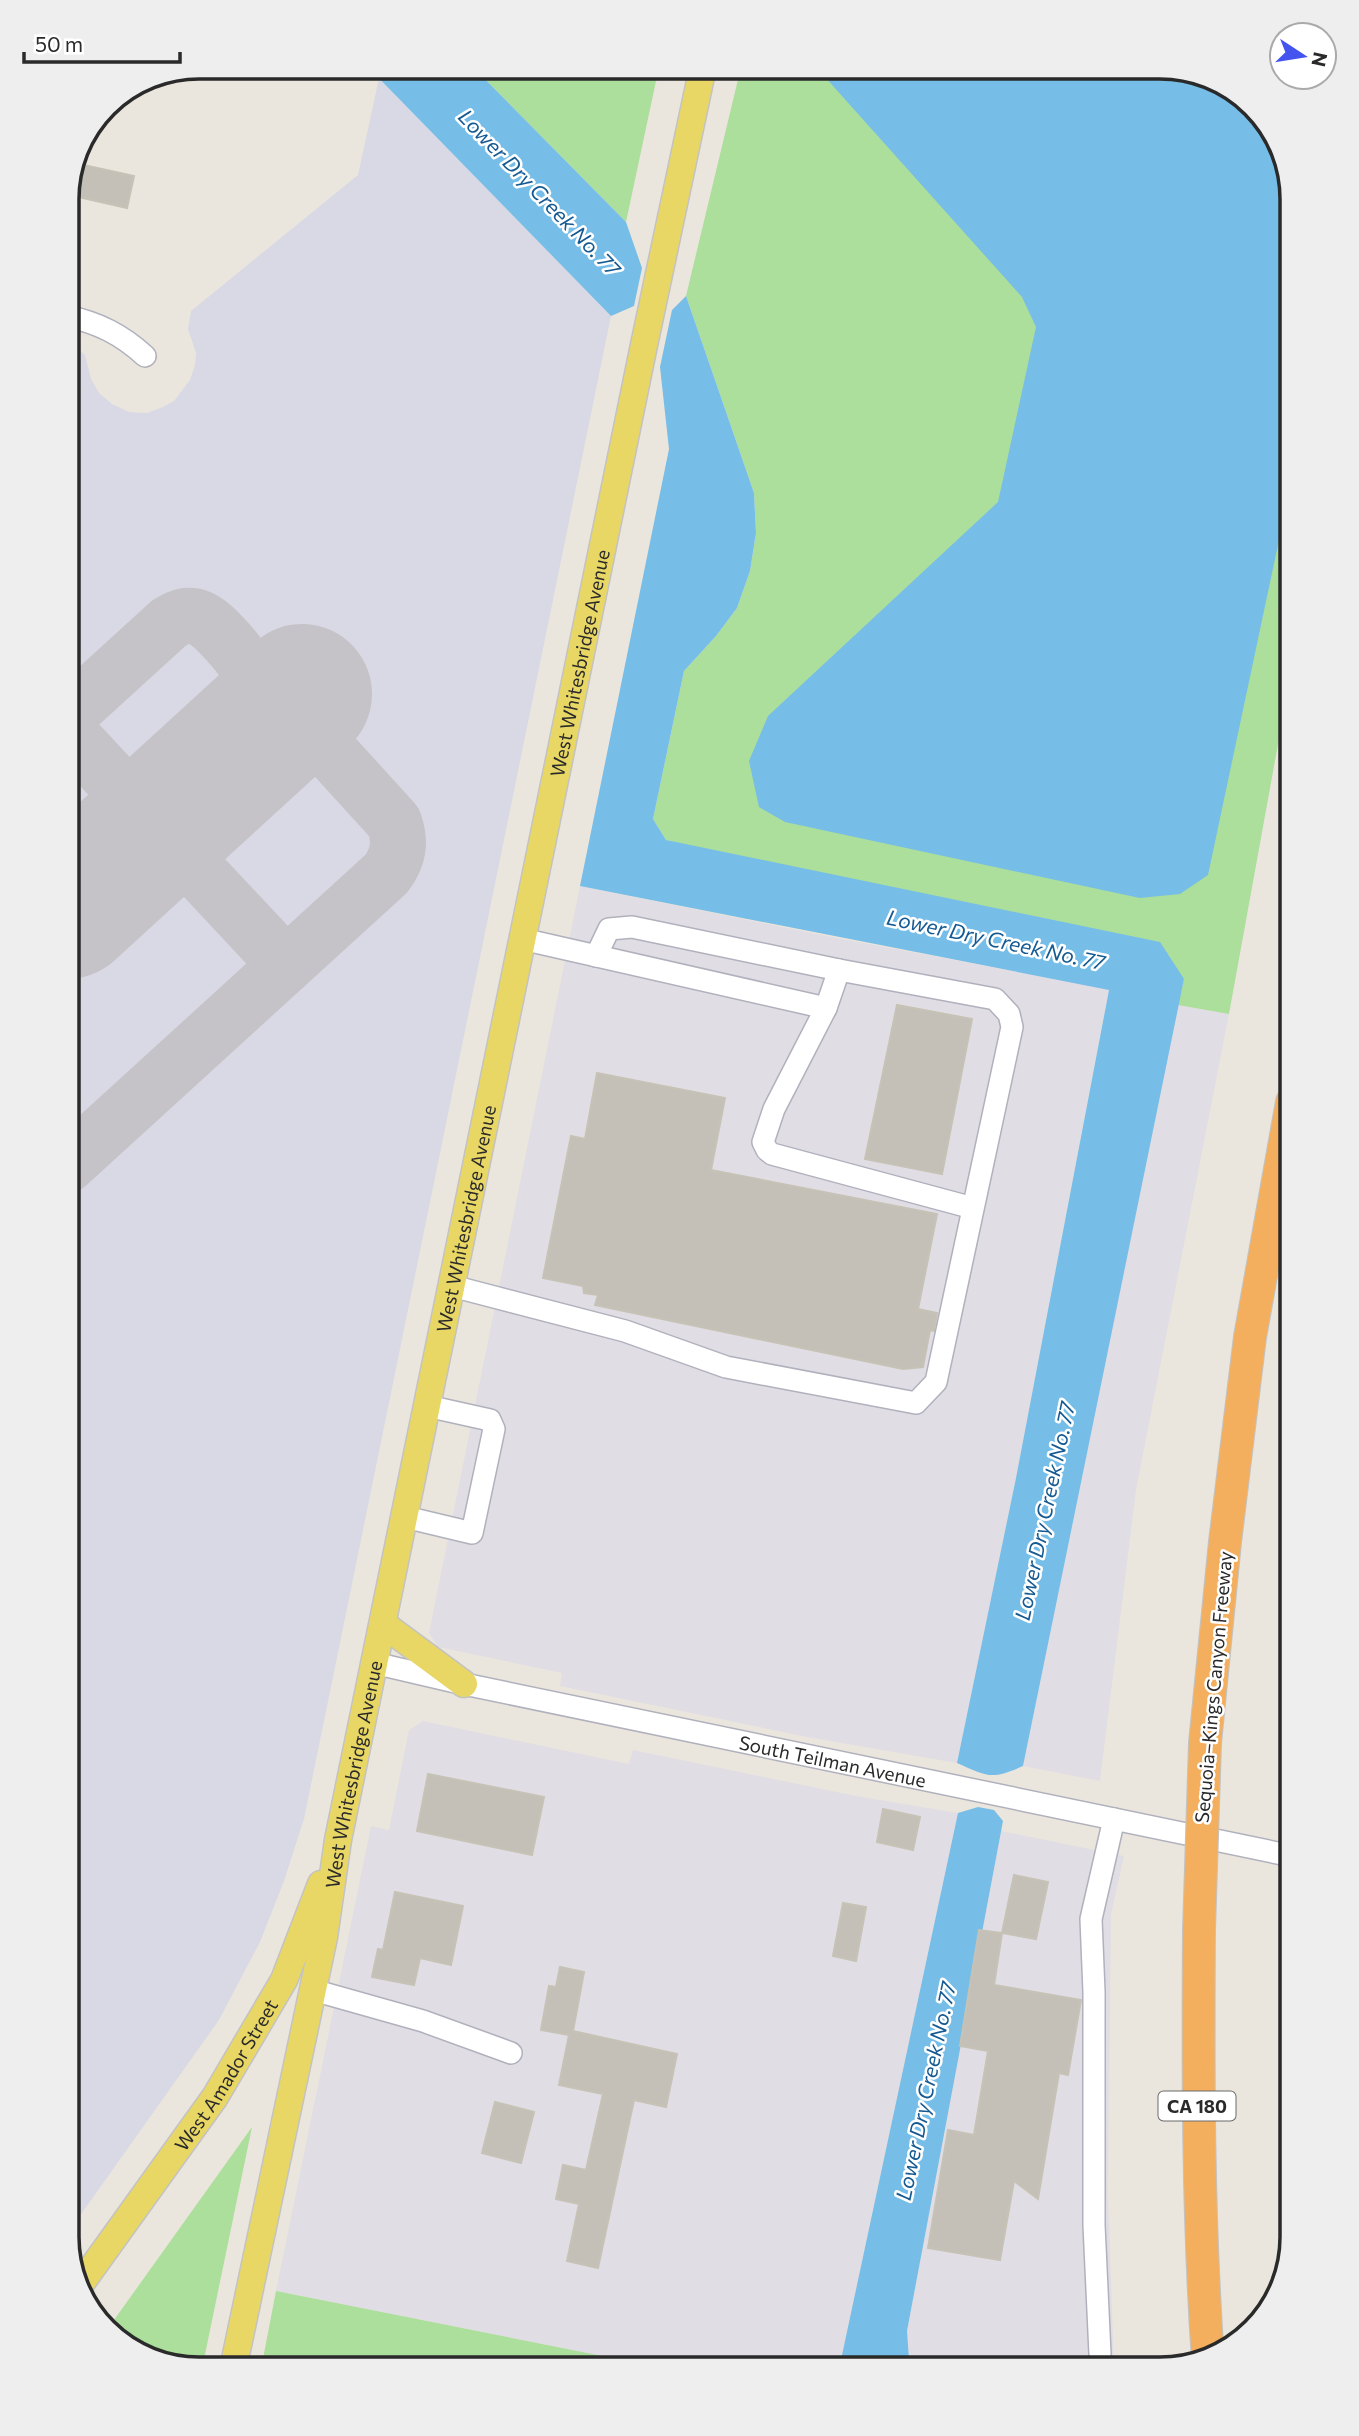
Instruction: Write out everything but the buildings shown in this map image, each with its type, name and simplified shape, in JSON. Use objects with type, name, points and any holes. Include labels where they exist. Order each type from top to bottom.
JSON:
[{"type":"highway","name":"Sequoia–Kings Canyon Freeway","points":[[1205,2348],[1197,2108],[1205,1743],[1225,1542],[1250,1337],[1280,1210]]},
{"type":"main road","name":"West Whitesbridge Avenue","points":[[236,2357],[324,1937],[338,1840],[374,1663],[643,345],[700,79]]},
{"type":"main road","points":[[383,1624],[464,1684]]},
{"type":"main road","name":"West Amador Street","points":[[86,2277],[215,2097],[284,1980],[338,1840]]},
{"type":"street","points":[[79,319],[107,327],[127,339],[145,356]]},
{"type":"street","points":[[452,1286],[625,1331],[726,1367],[916,1403],[936,1382],[1012,1027],[1009,1014],[995,999],[632,928],[609,929],[596,956]]},
{"type":"street","points":[[522,939],[826,1008]]},
{"type":"street","points":[[839,970],[826,1008],[775,1109],[764,1142],[767,1150],[772,1154],[973,1208]]},
{"type":"street","points":[[405,1517],[472,1533],[494,1429],[489,1420],[427,1406]]},
{"type":"street","name":"South Teilman Avenue","points":[[374,1663],[1280,1853]]},
{"type":"street","points":[[1100,2354],[1094,2225],[1094,1992],[1091,1919],[1114,1819]]},
{"type":"street","points":[[313,1990],[423,2021],[511,2053]]},
{"type":"shaded area","points":[[380,79],[611,316],[304,1819],[260,1942],[219,2020],[79,2217],[79,350],[85,355],[91,379],[99,393],[112,404],[129,412],[147,413],[174,401],[190,380],[195,365],[196,353],[188,329],[191,311],[358,175]]},
{"type":"shaded area","points":[[580,886],[1109,989],[1016,1478],[957,1763],[807,1737],[560,1686],[562,1673],[438,1647],[429,1633]]},
{"type":"shaded area","points":[[1178,1005],[1229,1014],[1136,1490],[1100,1781],[1023,1766]]},
{"type":"shaded area","points":[[423,1721],[629,1764],[633,1750],[856,1796],[958,1813],[842,2357],[608,2357],[276,2291],[371,1826],[389,1830],[409,1730]]},
{"type":"shaded area","points":[[1001,1831],[1124,1856],[1111,1915],[1108,2192],[1114,2357],[909,2357],[907,2331]]},
{"type":"green space","points":[[485,79],[656,79],[626,222]]},
{"type":"green space","points":[[738,79],[1168,79],[1191,83],[1220,95],[1245,114],[1255,126],[1271,153],[1278,175],[1280,199],[1280,733],[1229,1014],[1178,1005],[1184,979],[666,840],[653,819],[684,671],[737,608],[750,571],[756,533],[754,493],[686,296]]},
{"type":"green space","points":[[252,2127],[204,2357],[160,2351],[132,2337],[114,2321]]},
{"type":"green space","points":[[276,2291],[608,2357],[263,2357]]},
{"type":"water","name":"Lower Dry Creek No. 77","points":[[380,79],[485,79],[626,222],[642,268],[634,306],[611,316]]},
{"type":"water","points":[[827,79],[1168,79],[1206,88],[1233,104],[1255,126],[1271,153],[1278,175],[1280,199],[1279,540],[1208,875],[1180,894],[1140,898],[785,822],[759,807],[749,761],[768,716],[998,502],[1036,327],[1022,297]]},
{"type":"water","name":"Lower Dry Creek No. 77","points":[[686,296],[754,493],[756,533],[750,571],[737,608],[684,671],[653,819],[666,840],[1160,942],[1184,979],[1023,1766],[996,1775],[984,1774],[957,1763],[1016,1478],[1109,990],[580,886],[669,449],[660,367],[672,310]]},
{"type":"water","name":"Lower Dry Creek No. 77","points":[[978,1807],[994,1810],[1003,1821],[907,2331],[909,2357],[842,2357],[958,1813]]},
{"type":"taxiway","points":[[79,705],[169,623],[184,616],[200,618],[227,641],[247,666],[263,698],[262,713],[256,727],[239,752]]},
{"type":"taxiway","points":[[79,1154],[386,874],[394,862],[398,843],[394,822],[313,733],[302,728],[282,727],[265,734],[239,752]]},
{"type":"taxiway","points":[[79,744],[286,965]]},
{"type":"runway","points":[[79,898],[302,694]]}]
